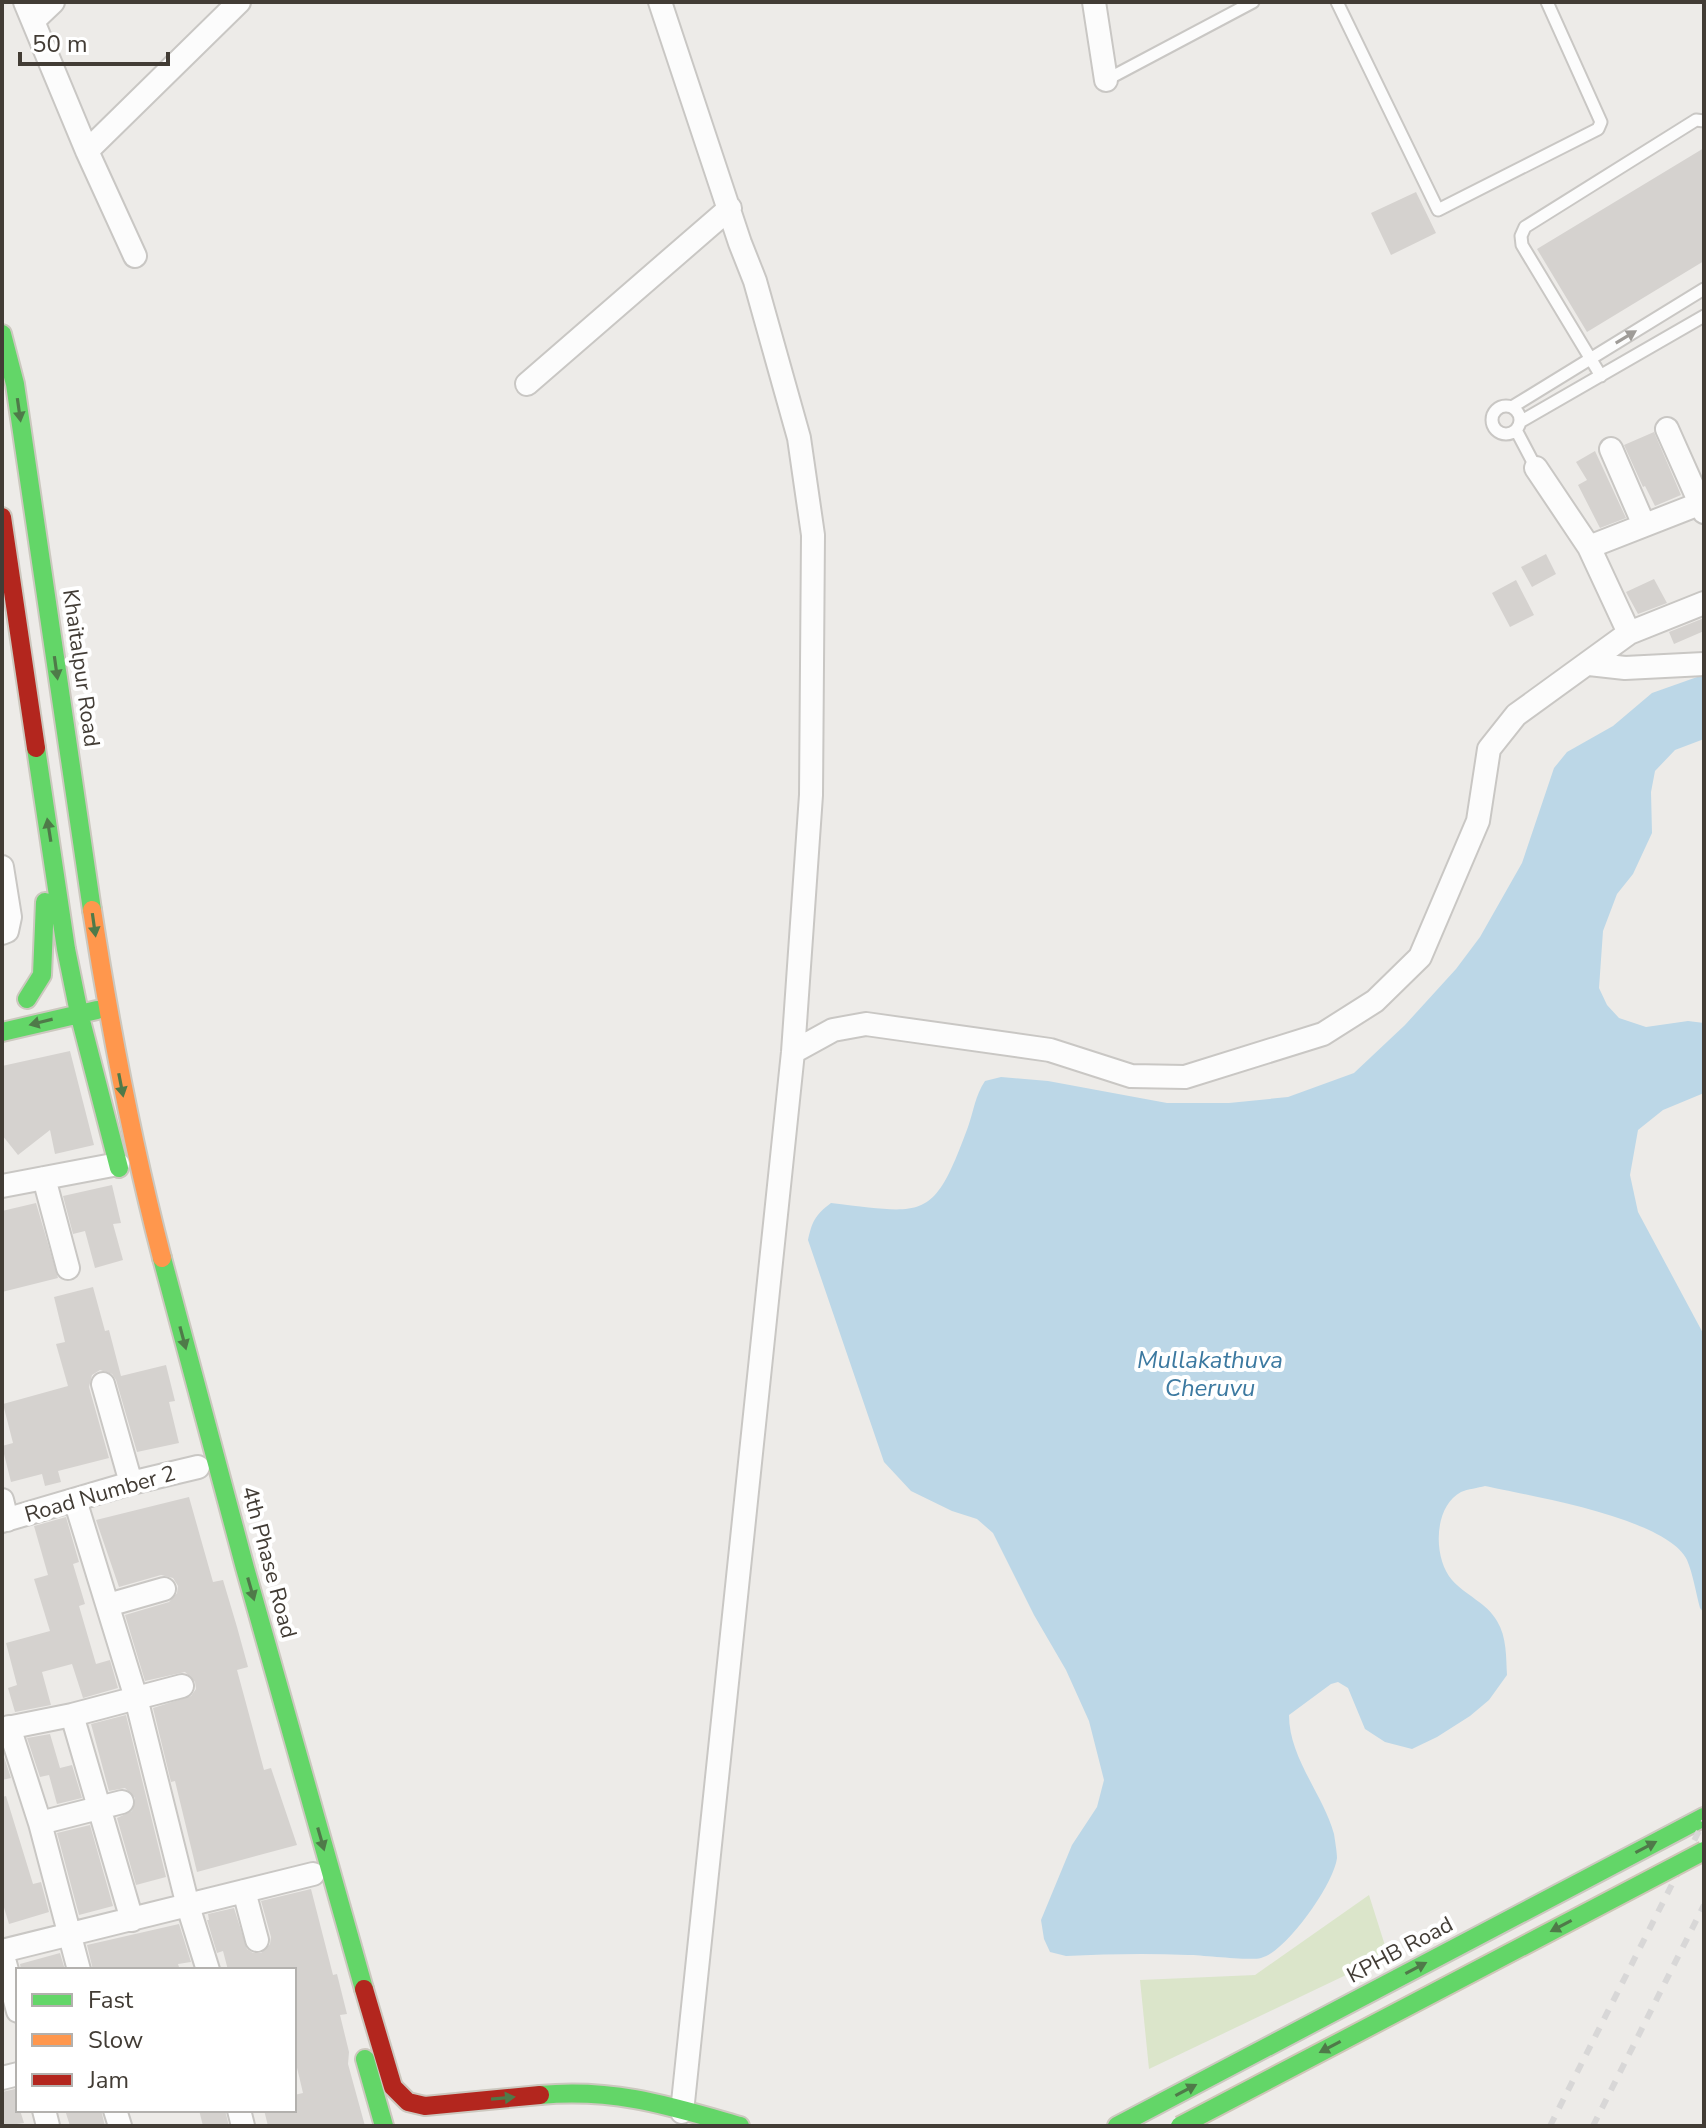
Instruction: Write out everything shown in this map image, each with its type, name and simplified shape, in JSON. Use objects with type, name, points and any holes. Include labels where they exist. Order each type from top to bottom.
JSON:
[{"type":"street","points":[[53,2],[29,11],[135,256]]},
{"type":"street","points":[[87,151],[239,2]]},
{"type":"street","points":[[660,2],[755,281],[799,438],[813,535],[811,795],[793,1052],[687,2121],[740,2126]]},
{"type":"street","points":[[1094,2],[1106,80]]},
{"type":"street","points":[[527,384],[730,208]]},
{"type":"street","name":"Khaitalpur Road","points":[[2,334],[15,384],[107,1009]]},
{"type":"street","points":[[1589,547],[1703,506],[1667,429]]},
{"type":"street","points":[[1611,449],[1644,525]]},
{"type":"street","points":[[1536,468],[1589,547],[1629,633]]},
{"type":"street","points":[[2,517],[79,1013],[120,1171],[44,1178],[2,1186]]},
{"type":"street","points":[[793,1052],[833,1030],[866,1024],[1050,1050],[1131,1076],[1185,1077],[1323,1034],[1375,1001],[1420,957],[1478,821],[1489,749],[1516,715],[1629,633],[1704,603]]},
{"type":"street","points":[[1589,664],[1625,668],[1704,664]]},
{"type":"street","points":[[53,859],[45,891],[42,975],[21,1001],[103,985]]},
{"type":"street","points":[[2,867],[10,917],[7,931],[2,933]]},
{"type":"street","points":[[2,1032],[107,1009]]},
{"type":"street","name":"4th Phase Road","points":[[107,1009],[136,1159],[216,1461],[393,2087],[408,2102],[425,2106],[565,2093],[610,2094],[648,2100],[687,2121]]},
{"type":"street","points":[[44,1178],[68,1268]]},
{"type":"street","points":[[103,1384],[131,1483]]},
{"type":"street","name":"Road Number 2","points":[[4,1513],[75,1500],[198,1467]]},
{"type":"street","points":[[75,1500],[136,1698],[188,1906],[207,1968]]},
{"type":"street","points":[[108,1605],[164,1589]]},
{"type":"street","points":[[78,1968],[40,1823],[6,1728],[72,1715],[182,1686]]},
{"type":"street","points":[[72,1715],[132,1920]]},
{"type":"street","points":[[287,1784],[384,2126]]},
{"type":"street","points":[[40,1823],[122,1802]]},
{"type":"street","name":"KPHB Road","points":[[1117,2126],[1704,1817]]},
{"type":"street","points":[[1180,2126],[1704,1851]]},
{"type":"street","points":[[16,2004],[2,1952],[313,1874]]},
{"type":"street","points":[[244,1891],[257,1940]]},
{"type":"lane","points":[[1106,80],[1253,2]]},
{"type":"lane","points":[[1337,2],[1438,210],[1598,129],[1601,122],[1547,2]]},
{"type":"lane","points":[[1601,376],[1522,245],[1521,236],[1525,227],[1696,120],[1704,121]]},
{"type":"lane","points":[[1704,289],[1512,407],[1498,407],[1492,414],[1492,424],[1502,434],[1518,426],[1704,316]]},
{"type":"lane","points":[[1512,407],[1519,413],[1518,426],[1536,468]]},
{"type":"green space","points":[[1369,1895],[1388,1955],[1149,2069],[1140,1980],[1255,1975]]},
{"type":"water","name":"Mullakathuva Cheruvu","points":[[1704,676],[1704,739],[1675,750],[1655,771],[1651,792],[1652,833],[1633,874],[1617,894],[1603,931],[1599,988],[1607,1005],[1619,1018],[1646,1027],[1688,1021],[1704,1023],[1704,1093],[1663,1110],[1638,1130],[1630,1175],[1638,1212],[1704,1335],[1704,1613],[1687,1560],[1674,1545],[1653,1532],[1595,1511],[1485,1486],[1461,1492],[1445,1509],[1441,1521],[1441,1559],[1452,1580],[1488,1609],[1497,1621],[1504,1641],[1507,1675],[1489,1700],[1470,1716],[1412,1749],[1385,1742],[1365,1729],[1348,1688],[1338,1682],[1289,1715],[1294,1746],[1329,1819],[1337,1858],[1327,1884],[1295,1931],[1271,1953],[1255,1959],[1157,1954],[1066,1956],[1050,1952],[1041,1920],[1072,1845],[1097,1807],[1104,1780],[1089,1721],[1066,1670],[993,1533],[977,1519],[911,1491],[884,1462],[808,1240],[815,1219],[831,1203],[907,1209],[922,1205],[934,1196],[956,1158],[985,1081],[1001,1077],[1048,1081],[1167,1103],[1229,1103],[1288,1097],[1354,1073],[1405,1025],[1456,969],[1480,937],[1522,863],[1554,768],[1567,752],[1613,726],[1652,693]]},
{"type":"building","points":[[1704,148],[1704,261],[1587,332],[1537,249]]},
{"type":"building","points":[[1416,192],[1436,233],[1391,255],[1371,213]]},
{"type":"building","points":[[1654,432],[1681,495],[1655,506],[1624,445]]},
{"type":"building","points":[[1595,451],[1626,518],[1600,528],[1578,485],[1587,480],[1576,462]]},
{"type":"building","points":[[1546,554],[1556,574],[1532,587],[1521,567]]},
{"type":"building","points":[[1654,579],[1667,603],[1638,614],[1626,592]]},
{"type":"building","points":[[1516,580],[1534,615],[1510,627],[1492,593]]},
{"type":"building","points":[[1704,618],[1704,631],[1674,644],[1669,632]]},
{"type":"building","points":[[70,1051],[94,1145],[55,1154],[50,1130],[18,1155],[2,1135],[2,1066]]},
{"type":"building","points":[[112,1185],[121,1223],[113,1224],[123,1260],[95,1268],[85,1231],[73,1234],[63,1196]]},
{"type":"building","points":[[36,1203],[58,1278],[2,1292],[2,1211]]},
{"type":"building","points":[[93,1287],[121,1376],[166,1365],[175,1401],[169,1402],[179,1443],[137,1452],[116,1380],[112,1374],[100,1370],[92,1375],[89,1387],[109,1458],[58,1471],[61,1482],[45,1486],[42,1474],[11,1482],[2,1446],[13,1443],[3,1404],[68,1386],[56,1344],[65,1342],[54,1297]]},
{"type":"building","points":[[189,1497],[213,1582],[223,1580],[248,1667],[237,1670],[264,1770],[271,1768],[297,1845],[197,1872],[153,1708],[191,1696],[196,1689],[195,1682],[185,1672],[145,1681],[125,1615],[169,1602],[177,1593],[178,1586],[173,1578],[161,1575],[119,1587],[96,1520]]},
{"type":"building","points":[[66,1517],[79,1562],[73,1564],[85,1604],[79,1606],[96,1664],[110,1660],[118,1688],[83,1698],[72,1664],[42,1672],[51,1705],[15,1712],[8,1688],[17,1685],[6,1643],[50,1631],[34,1579],[48,1575],[34,1526]]},
{"type":"building","points":[[126,1715],[166,1877],[136,1885],[117,1818],[132,1811],[135,1798],[125,1788],[109,1791],[91,1724]]},
{"type":"building","points":[[50,1734],[60,1768],[72,1765],[82,1798],[57,1804],[49,1775],[40,1777],[27,1738]]},
{"type":"building","points":[[2,1751],[11,1778],[2,1780]]},
{"type":"building","points":[[6,1796],[33,1884],[41,1882],[49,1912],[9,1924],[2,1901],[2,1797]]},
{"type":"building","points":[[90,1825],[113,1906],[79,1915],[57,1833]]},
{"type":"building","points":[[311,1889],[333,1975],[337,1974],[347,2014],[340,2015],[349,2052],[348,2064],[365,2126],[268,2126],[264,2112],[296,2112],[296,2095],[303,2093],[296,2063],[296,1968],[227,1968],[223,1951],[217,1953],[207,1920],[208,1914],[234,1908],[247,1949],[261,1953],[270,1944],[271,1937],[261,1901]]},
{"type":"building","points":[[179,1924],[191,1962],[178,1964],[179,1968],[93,1968],[87,1945]]},
{"type":"building","points":[[60,1953],[64,1968],[21,1968],[20,1964]]},
{"type":"building","points":[[15,2089],[16,2112],[21,2112],[24,2123],[2,2126],[2,2092]]},
{"type":"building","points":[[66,2112],[102,2112],[105,2126],[70,2126]]},
{"type":"building","points":[[200,2112],[226,2112],[229,2126],[203,2126]]},
{"type":"railway","points":[[1550,2126],[1704,1821]]},
{"type":"railway","points":[[1593,2126],[1704,1905]]},
{"type":"traffic: fast","points":[[2,334],[15,384],[92,910]]},
{"type":"traffic: fast","points":[[36,748],[66,949],[79,1013],[119,1168]]},
{"type":"traffic: fast","points":[[27,999],[42,975],[45,902]]},
{"type":"traffic: fast","points":[[2,1032],[97,1010]]},
{"type":"traffic: fast","points":[[162,1258],[245,1568],[364,1989]]},
{"type":"traffic: fast","points":[[1117,2126],[1704,1817]]},
{"type":"traffic: fast","points":[[1180,2126],[1704,1851]]},
{"type":"traffic: fast","points":[[365,2059],[384,2126]]},
{"type":"traffic: fast","points":[[540,2095],[618,2096],[740,2126]]},
{"type":"traffic: slow","points":[[92,910],[122,1085],[162,1258]]},
{"type":"traffic: jam","points":[[2,517],[36,748]]},
{"type":"traffic: jam","points":[[364,1989],[393,2087],[408,2102],[425,2106],[540,2095]]}]
